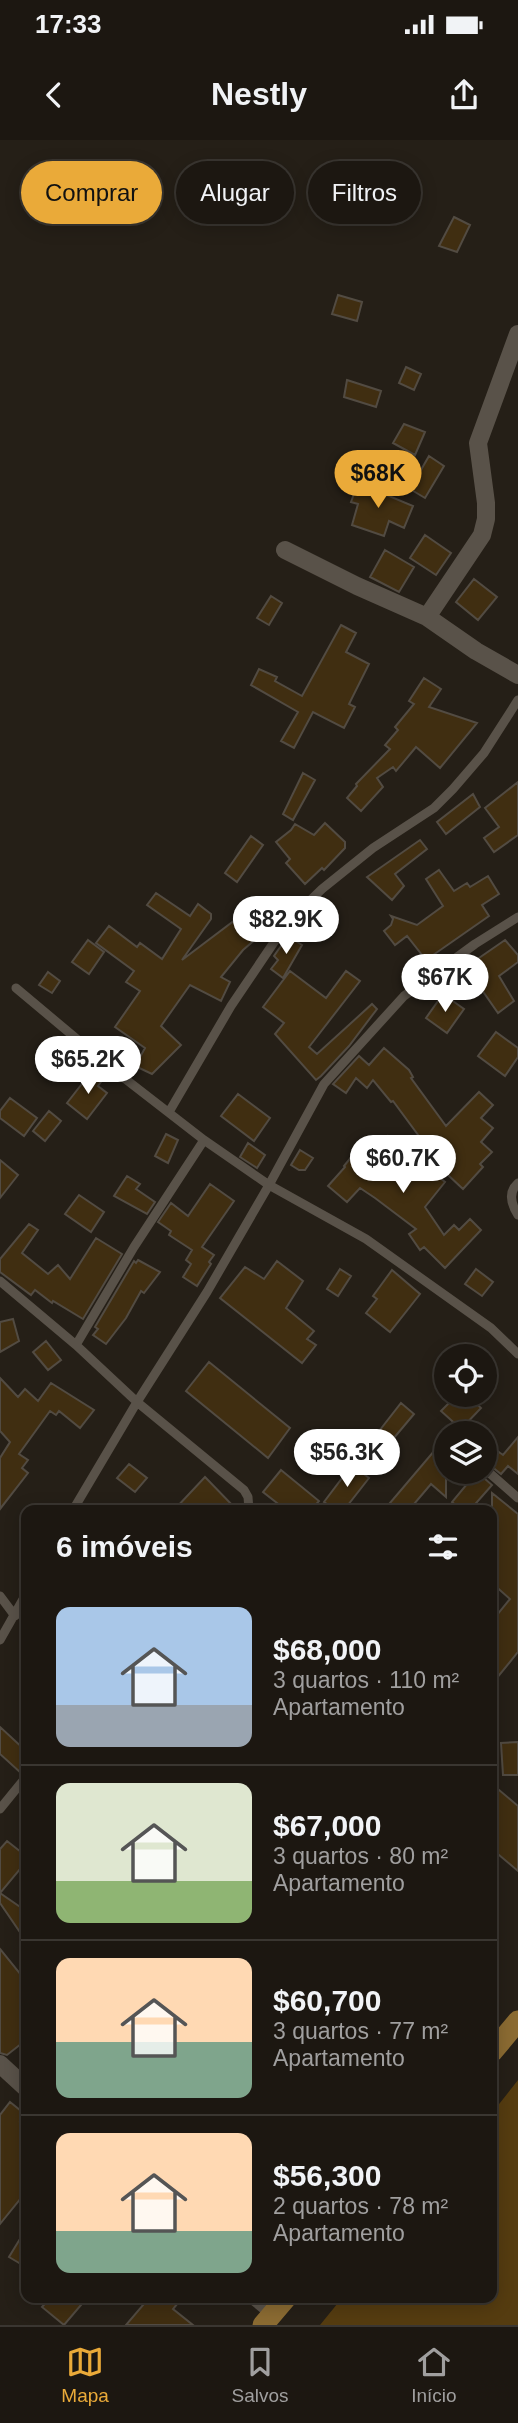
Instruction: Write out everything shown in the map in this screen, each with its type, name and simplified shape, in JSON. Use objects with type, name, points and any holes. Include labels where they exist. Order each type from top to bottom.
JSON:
[{"type":"main road","points":[[497,2048],[514,2033]]},
{"type":"street","points":[[427,617],[482,535],[486,503],[478,443],[518,334]]},
{"type":"street","points":[[285,550],[427,617],[476,651],[518,675]]},
{"type":"street","points":[[0,2064],[21,2083]]},
{"type":"lane","points":[[169,1112],[231,1006],[287,923],[322,889],[373,848],[433,808],[453,789],[484,753],[518,700]]},
{"type":"lane","points":[[76,1505],[207,1292],[324,1084],[404,996],[475,944],[518,917]]},
{"type":"lane","points":[[16,988],[115,1071],[204,1139],[269,1185],[366,1239],[491,1328],[518,1354]]},
{"type":"lane","points":[[76,1345],[134,1247],[204,1139]]},
{"type":"lane","points":[[518,1183],[511,1195],[512,1205],[518,1215]]},
{"type":"lane","points":[[0,1281],[76,1345],[137,1402],[244,1490],[249,1505]]},
{"type":"lane","points":[[497,1480],[518,1498]]},
{"type":"lane","points":[[0,1596],[15,1616]]},
{"type":"lane","points":[[0,1640],[21,1604]]},
{"type":"lane","points":[[0,1809],[21,1783]]},
{"type":"shaded area","points":[[518,2080],[518,2325],[320,2325],[338,2303],[497,2303],[497,2107]]},
{"type":"building","points":[[454,217],[470,225],[457,252],[439,246]]},
{"type":"building","points":[[338,295],[362,302],[357,321],[332,314]]},
{"type":"building","points":[[406,367],[421,374],[414,390],[399,383]]},
{"type":"building","points":[[347,380],[381,391],[376,407],[344,397]]},
{"type":"building","points":[[404,424],[425,432],[415,455],[393,443]]},
{"type":"building","points":[[429,456],[444,466],[425,498],[410,489]]},
{"type":"building","points":[[358,483],[413,506],[404,528],[389,521],[384,536],[352,525],[358,504],[351,502]]},
{"type":"building","points":[[425,535],[451,553],[436,575],[410,558]]},
{"type":"building","points":[[385,550],[414,567],[399,592],[370,577]]},
{"type":"building","points":[[474,579],[497,597],[478,620],[456,602]]},
{"type":"building","points":[[271,596],[282,603],[269,625],[257,618]]},
{"type":"building","points":[[341,625],[356,633],[346,652],[369,664],[349,704],[355,707],[344,728],[313,712],[294,748],[281,741],[298,712],[251,685],[259,669],[277,677],[275,681],[302,696]]},
{"type":"building","points":[[424,678],[441,689],[429,707],[477,723],[440,768],[416,747],[396,771],[393,767],[377,778],[383,787],[361,811],[347,798],[356,784],[390,749],[385,745],[398,730],[395,727],[414,704],[409,701]]},
{"type":"building","points":[[303,773],[315,780],[293,820],[283,814]]},
{"type":"building","points":[[518,782],[518,835],[494,852],[484,838],[499,827],[485,808]]},
{"type":"building","points":[[473,794],[480,807],[446,834],[437,822]]},
{"type":"building","points":[[325,823],[345,842],[345,848],[324,870],[322,868],[305,884],[286,863],[290,859],[276,842],[295,824],[314,835]]},
{"type":"building","points":[[251,836],[263,845],[237,882],[225,873]]},
{"type":"building","points":[[420,840],[427,849],[395,874],[404,886],[392,900],[367,877]]},
{"type":"building","points":[[439,870],[454,891],[467,883],[470,887],[488,876],[499,894],[482,905],[489,916],[426,960],[407,936],[395,945],[384,931],[391,925],[391,916],[417,925],[443,906],[426,879]]},
{"type":"building","points":[[156,893],[190,916],[198,904],[211,914],[211,919],[182,960],[247,911],[264,932],[243,950],[221,977],[230,982],[221,1001],[190,985],[161,1026],[181,1045],[152,1074],[135,1066],[145,1048],[115,1027],[140,991],[126,982],[134,971],[96,943],[109,926],[137,947],[140,943],[162,959],[181,929],[147,905]]},
{"type":"building","points":[[288,936],[302,945],[283,978],[271,969],[278,960],[274,956]]},
{"type":"building","points":[[88,940],[104,952],[89,974],[72,962]]},
{"type":"building","points":[[505,940],[518,955],[518,962],[499,976],[514,1001],[498,1013],[466,967]]},
{"type":"building","points":[[290,971],[326,998],[346,971],[360,981],[309,1047],[317,1054],[372,1004],[377,1009],[349,1046],[316,1080],[275,1034],[284,1023],[263,1007]]},
{"type":"building","points":[[48,972],[60,981],[52,993],[39,985]]},
{"type":"building","points":[[443,994],[464,1009],[447,1033],[426,1018]]},
{"type":"building","points":[[496,1032],[518,1048],[518,1057],[505,1076],[478,1056]]},
{"type":"building","points":[[73,1045],[94,1062],[84,1075],[63,1058]]},
{"type":"building","points":[[384,1048],[409,1070],[413,1077],[411,1078],[446,1126],[479,1092],[493,1105],[481,1118],[493,1128],[481,1142],[492,1152],[480,1164],[483,1167],[463,1189],[447,1174],[393,1101],[391,1102],[373,1080],[367,1088],[356,1078],[346,1093],[333,1084],[359,1056],[369,1065]]},
{"type":"building","points":[[92,1071],[103,1079],[98,1086],[107,1093],[87,1119],[67,1103]]},
{"type":"building","points":[[238,1094],[270,1118],[254,1141],[221,1116]]},
{"type":"building","points":[[10,1098],[37,1118],[24,1136],[0,1118],[0,1111]]},
{"type":"building","points":[[49,1111],[61,1121],[45,1141],[33,1131]]},
{"type":"building","points":[[166,1134],[178,1140],[168,1163],[155,1156]]},
{"type":"building","points":[[388,1136],[445,1182],[425,1207],[444,1235],[454,1225],[459,1230],[470,1219],[481,1230],[445,1268],[424,1247],[420,1250],[409,1234],[416,1229],[375,1198],[360,1188],[347,1202],[328,1186],[357,1150],[360,1153],[373,1137],[382,1144]]},
{"type":"building","points":[[248,1143],[265,1155],[257,1168],[240,1157]]},
{"type":"building","points":[[300,1150],[313,1158],[305,1170],[291,1165]]},
{"type":"building","points":[[0,1160],[18,1175],[0,1198]]},
{"type":"building","points":[[127,1176],[140,1184],[136,1189],[155,1202],[147,1214],[114,1196]]},
{"type":"building","points":[[210,1184],[234,1201],[202,1247],[214,1255],[197,1286],[183,1277],[191,1264],[186,1260],[192,1250],[169,1235],[171,1231],[158,1222],[171,1203],[188,1216]]},
{"type":"building","points":[[79,1195],[104,1212],[91,1232],[65,1214]]},
{"type":"building","points":[[29,1224],[38,1230],[22,1253],[48,1274],[58,1265],[70,1279],[96,1238],[122,1254],[83,1319],[53,1301],[52,1303],[35,1290],[31,1295],[0,1272],[0,1259]]},
{"type":"building","points":[[138,1260],[160,1272],[144,1293],[141,1291],[126,1318],[106,1344],[93,1335],[98,1329],[95,1327],[134,1261],[136,1263]]},
{"type":"building","points":[[277,1261],[303,1281],[286,1308],[314,1331],[307,1339],[316,1345],[302,1363],[220,1298],[245,1267],[264,1279]]},
{"type":"building","points":[[340,1269],[351,1276],[338,1296],[327,1289]]},
{"type":"building","points":[[476,1269],[493,1282],[482,1296],[465,1284]]},
{"type":"building","points":[[392,1270],[420,1294],[390,1332],[366,1313],[377,1299],[373,1296]]},
{"type":"building","points":[[13,1319],[19,1341],[0,1352],[0,1322]]},
{"type":"building","points":[[46,1341],[61,1360],[48,1370],[33,1352]]},
{"type":"building","points":[[209,1362],[290,1428],[268,1458],[186,1391]]},
{"type":"building","points":[[0,1378],[18,1397],[25,1389],[38,1401],[51,1383],[94,1410],[80,1428],[59,1411],[56,1415],[50,1411],[19,1454],[28,1460],[22,1468],[28,1473],[0,1509],[0,1458],[10,1442],[0,1431]]},
{"type":"building","points":[[401,1403],[414,1414],[388,1445],[376,1435]]},
{"type":"building","points":[[445,1407],[481,1408],[469,1421],[452,1421],[441,1411]]},
{"type":"building","points":[[518,1437],[518,1474],[508,1466],[501,1474],[497,1471],[497,1451],[503,1455]]},
{"type":"building","points":[[434,1451],[434,1484],[446,1484],[446,1497],[431,1484],[413,1505],[388,1505]]},
{"type":"building","points":[[129,1464],[147,1478],[135,1492],[117,1478]]},
{"type":"building","points":[[352,1465],[369,1478],[348,1505],[328,1505],[324,1502]]},
{"type":"building","points":[[281,1470],[319,1501],[315,1505],[280,1505],[263,1492]]},
{"type":"building","points":[[205,1477],[232,1505],[179,1505]]},
{"type":"building","points":[[467,1484],[492,1485],[474,1505],[456,1505],[452,1502]]},
{"type":"building","points":[[492,1493],[518,1514],[518,1652],[497,1678],[497,1615],[510,1599],[497,1587],[497,1505],[492,1505]]},
{"type":"building","points":[[0,1727],[21,1746],[21,1773],[0,1754]]},
{"type":"building","points":[[518,1742],[518,1775],[503,1775],[501,1743]]},
{"type":"building","points":[[497,1788],[518,1806],[518,1871],[497,1853]]},
{"type":"building","points":[[7,1841],[21,1852],[21,1868],[0,1893],[0,1849]]},
{"type":"building","points":[[0,1893],[21,1908],[21,1934],[0,1903]]},
{"type":"building","points":[[0,1949],[21,1975],[21,2044],[7,2055],[0,2053]]},
{"type":"building","points":[[10,2102],[21,2111],[21,2198],[0,2224],[0,2115]]},
{"type":"building","points":[[21,2237],[21,2264],[9,2257]]},
{"type":"building","points":[[46,2303],[83,2303],[64,2325],[42,2307]]},
{"type":"building","points":[[145,2303],[178,2303],[173,2309],[193,2325],[126,2325]]}]
